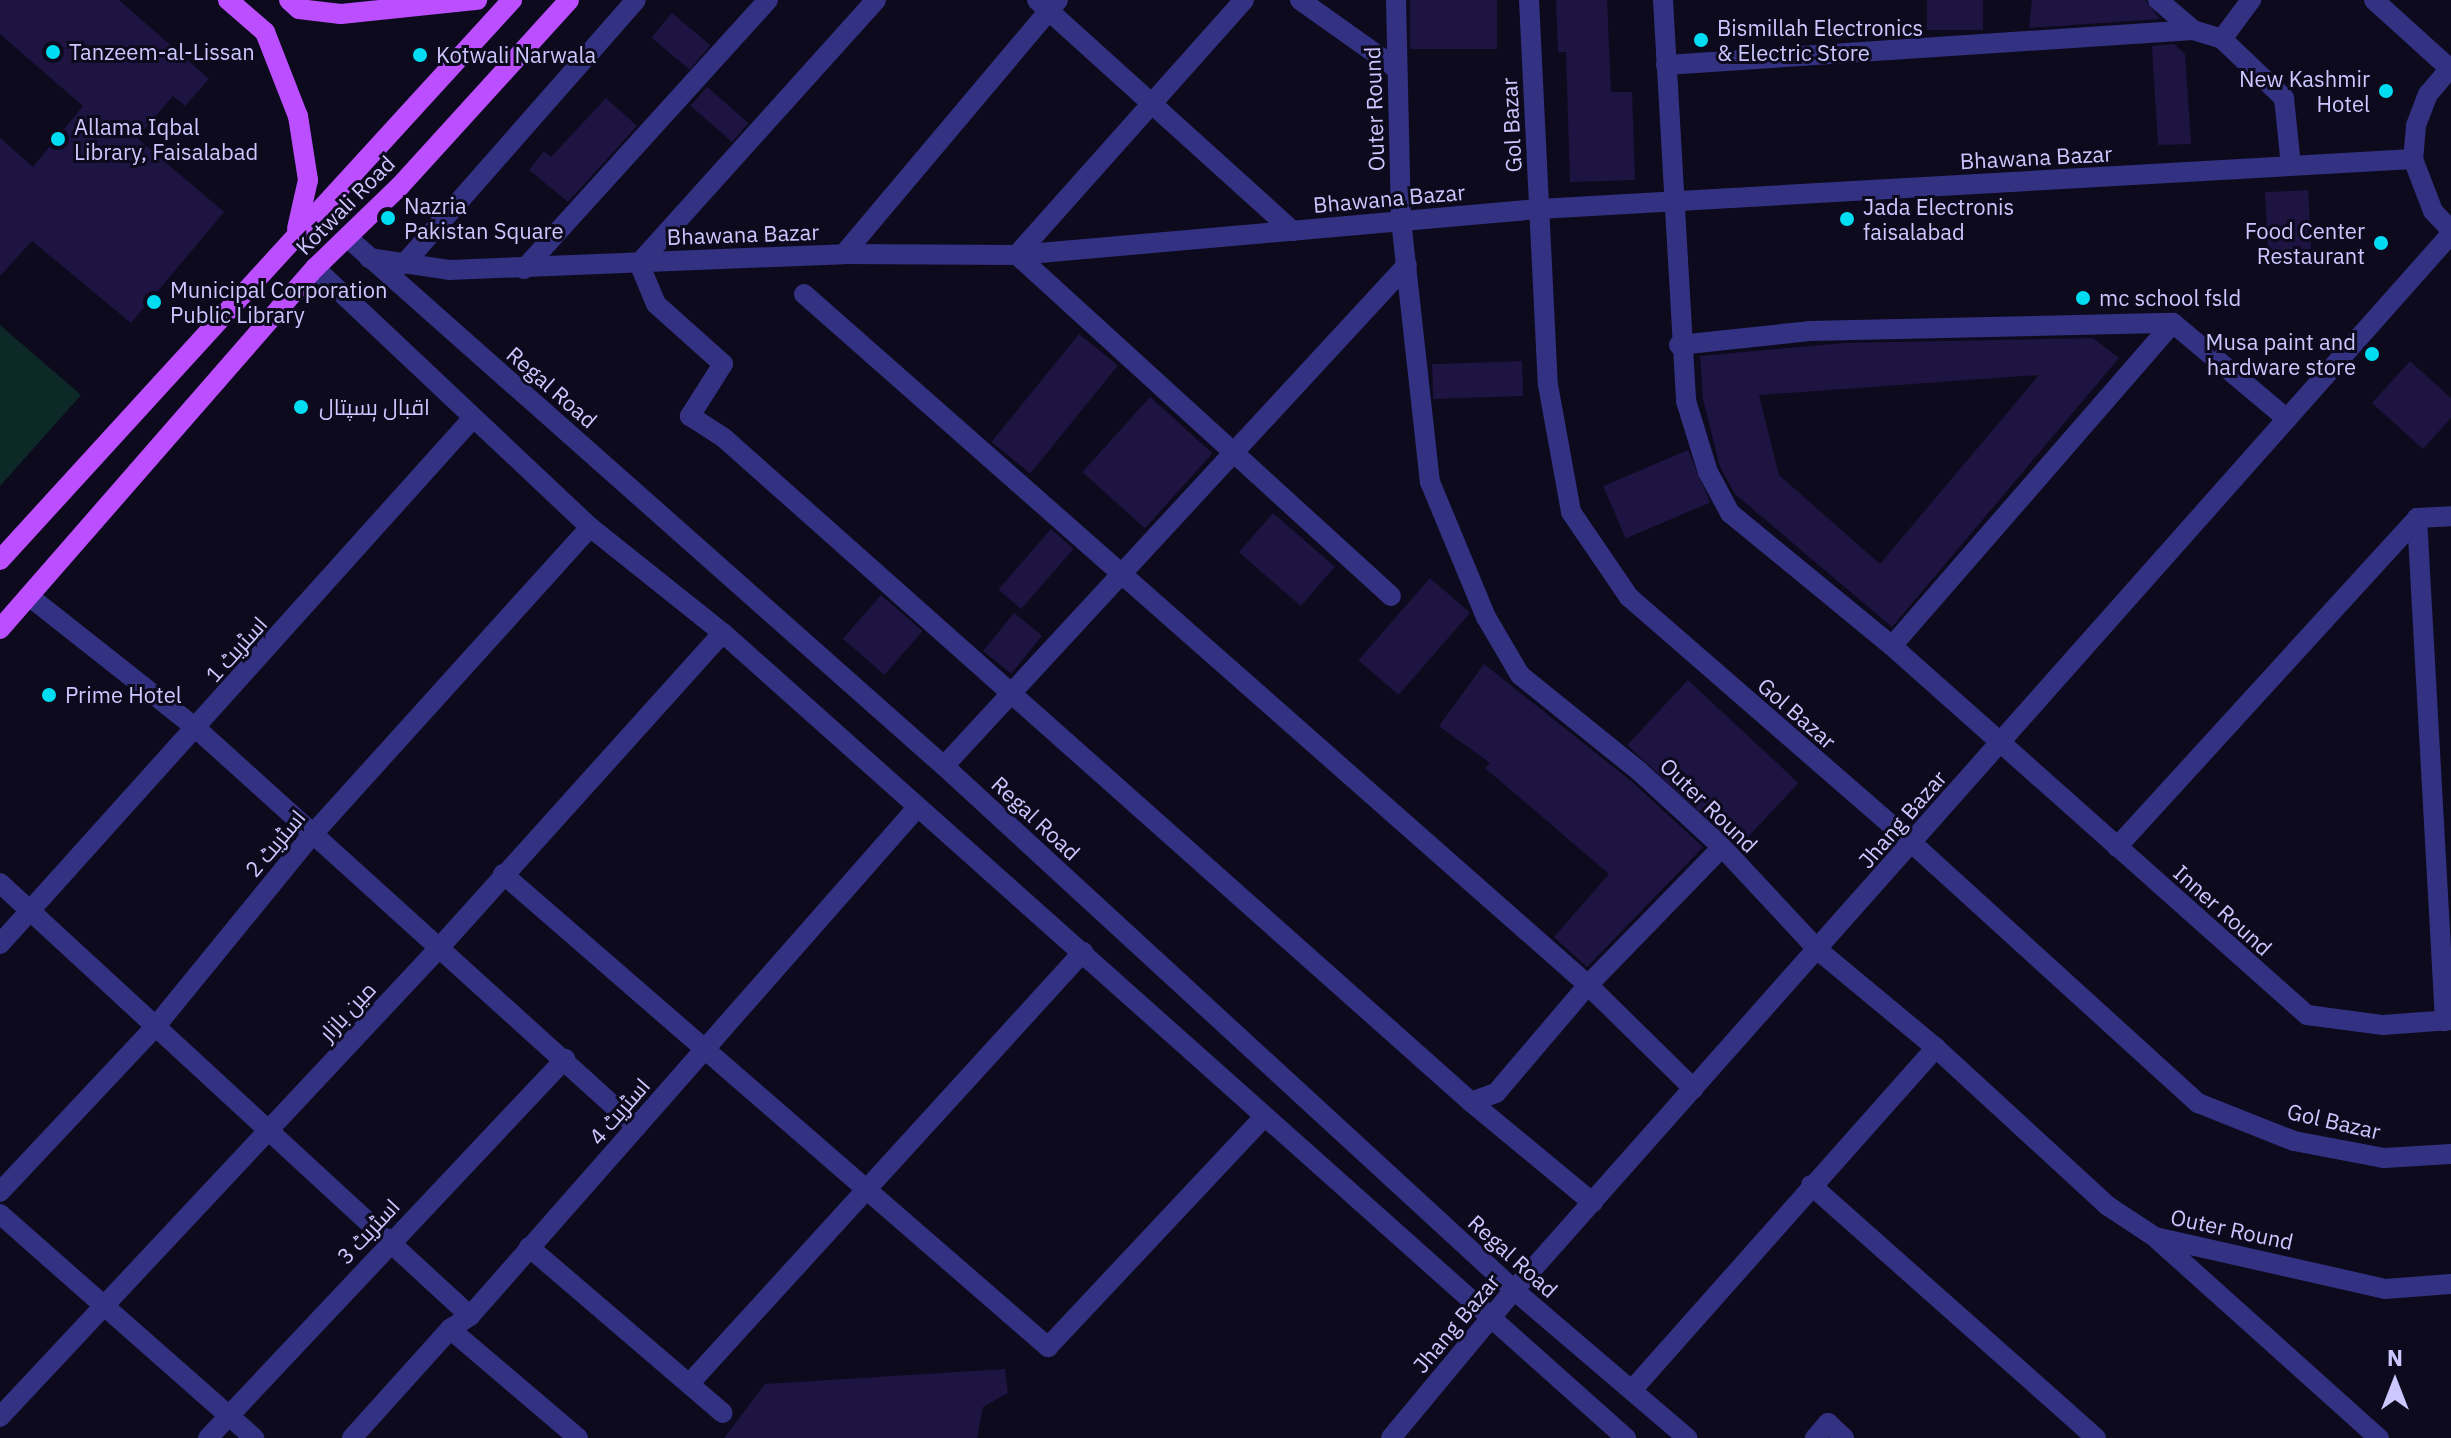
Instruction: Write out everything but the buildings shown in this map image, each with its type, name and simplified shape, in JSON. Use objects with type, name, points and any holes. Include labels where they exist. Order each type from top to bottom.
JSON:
[{"type":"main road","points":[[228,0],[265,32],[298,116],[308,180],[297,229]]},
{"type":"main road","points":[[298,3],[341,14],[477,0]]},
{"type":"main road","name":"Kotwali Road","points":[[0,560],[297,229],[512,0]]},
{"type":"main road","name":"Kotwali Road","points":[[0,629],[315,268],[348,238],[569,0]]},
{"type":"street","points":[[404,264],[636,0]]},
{"type":"street","points":[[524,269],[768,0]]},
{"type":"street","points":[[876,0],[639,263],[656,304],[723,364],[690,416],[724,438],[1471,1102],[1593,1203]]},
{"type":"street","points":[[1244,0],[1155,106],[1017,255],[1391,596]]},
{"type":"street","points":[[1300,0],[1397,69]]},
{"type":"street","name":"Outer Round","points":[[1396,0],[1401,220],[1430,482],[1486,617],[1520,675],[1639,771],[1722,847],[1818,950],[1936,1048],[2108,1206],[2155,1237],[2385,1289],[2451,1284]]},
{"type":"street","name":"Gol Bazar","points":[[1529,0],[1548,385],[1571,512],[1629,597],[1912,843],[2198,1103],[2294,1141],[2384,1158],[2451,1154]]},
{"type":"street","name":"Inner Round","points":[[1663,0],[1675,201],[1679,345],[1686,401],[1708,472],[1730,513],[1892,646],[2307,1015],[2383,1025],[2448,1020]]},
{"type":"street","points":[[2158,0],[2193,30]]},
{"type":"street","points":[[2222,39],[2251,0]]},
{"type":"street","points":[[2374,0],[2450,68],[2428,94],[2416,126],[2413,159],[2433,211],[2451,232]]},
{"type":"street","points":[[844,254],[1048,4],[1293,231]]},
{"type":"street","points":[[1666,65],[2193,30],[2222,39],[2284,98],[2291,166]]},
{"type":"street","name":"Bhawana Bazar","points":[[369,258],[449,270],[844,254],[1017,255],[1539,209],[2413,159]]},
{"type":"street","name":"Jhang Bazar","points":[[1391,1438],[1514,1290],[2451,232]]},
{"type":"street","name":"Regal Road","points":[[348,238],[944,766],[1514,1290],[1687,1438]]},
{"type":"street","points":[[944,766],[1407,265]]},
{"type":"street","points":[[315,268],[590,527],[723,633],[916,809],[1083,952],[1626,1438]]},
{"type":"street","points":[[804,294],[1124,571],[1588,985],[1694,1089]]},
{"type":"street","points":[[1892,646],[2173,323]]},
{"type":"street","points":[[1679,345],[1809,331],[2173,323],[2287,419]]},
{"type":"street","name":"اسٹریٹ 1","points":[[0,944],[197,729],[473,418]]},
{"type":"street","points":[[2117,847],[2417,518],[2451,516]]},
{"type":"street","points":[[2417,518],[2448,1020]]},
{"type":"street","name":"اسٹریٹ 2","points":[[0,1192],[156,1026],[311,836],[590,527]]},
{"type":"street","points":[[30,597],[197,729],[311,836],[565,1059],[637,1127]]},
{"type":"street","name":"مین بازار","points":[[0,1417],[102,1303],[439,948],[723,633]]},
{"type":"street","name":"اسٹریٹ 4","points":[[352,1438],[450,1329],[470,1316],[916,809]]},
{"type":"street","points":[[1471,1102],[1496,1093],[1588,985],[1722,847]]},
{"type":"street","points":[[503,874],[706,1046],[864,1189],[1048,1347],[1264,1117]]},
{"type":"street","points":[[0,883],[470,1316]]},
{"type":"street","points":[[689,1384],[1083,952]]},
{"type":"street","points":[[1632,1390],[1811,1185],[1936,1048]]},
{"type":"street","name":"اسٹریٹ 3","points":[[208,1438],[390,1241],[565,1059]]},
{"type":"street","points":[[1811,1185],[2096,1438]]},
{"type":"street","points":[[0,1214],[254,1438]]},
{"type":"street","points":[[2155,1237],[2379,1438]]},
{"type":"street","points":[[529,1247],[723,1413]]},
{"type":"street","points":[[450,1329],[578,1438]]},
{"type":"street","points":[[1815,1438],[1828,1423],[1844,1438]]},
{"type":"green space","points":[[0,325],[81,395],[0,486]]},
{"type":"place","name":"Bismillah Electronics & Electric Store","points":[[1701,40]]},
{"type":"place","name":"Tanzeem-al-Lissan","points":[[53,52]]},
{"type":"place","name":"Kotwali Narwala","points":[[420,55]]},
{"type":"place","name":"New Kashmir Hotel","points":[[2386,91]]},
{"type":"place","name":"Allama Iqbal Library, Faisalabad","points":[[58,139]]},
{"type":"place","name":"Nazria Pakistan Square","points":[[388,218]]},
{"type":"place","name":"Jada Electronis faisalabad","points":[[1847,219]]},
{"type":"place","name":"Food Center Restaurant","points":[[2381,243]]},
{"type":"place","name":"mc school fsld","points":[[2083,298]]},
{"type":"place","name":"Municipal Corporation Public Library","points":[[154,302]]},
{"type":"place","name":"Musa paint and hardware store","points":[[2372,354]]},
{"type":"place","name":"اقبال ہسپتال","points":[[301,407]]},
{"type":"place","name":"Prime Hotel","points":[[49,695]]}]
